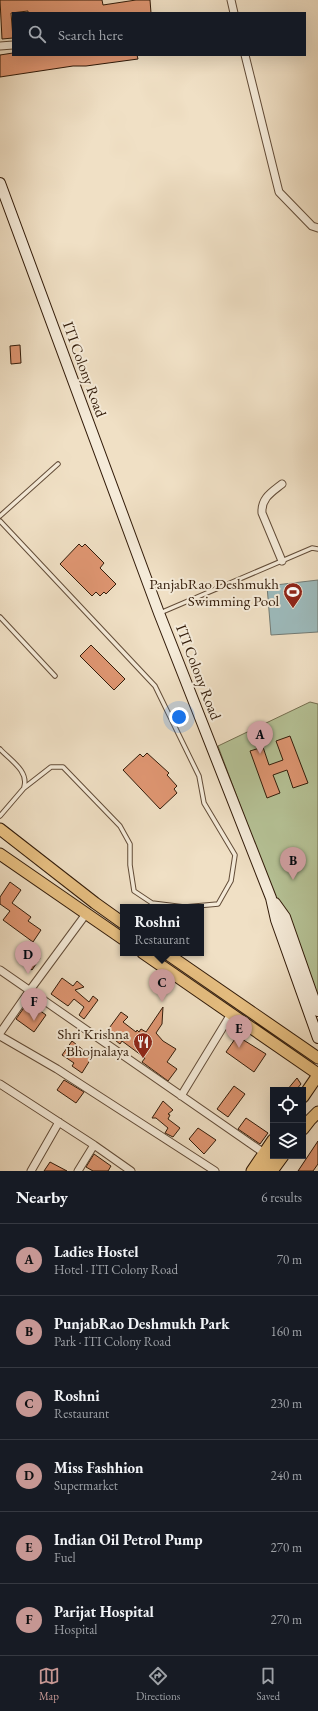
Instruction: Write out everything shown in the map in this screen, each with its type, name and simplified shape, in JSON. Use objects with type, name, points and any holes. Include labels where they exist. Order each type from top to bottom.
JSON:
[{"type":"main road","points":[[0,829],[120,921]]},
{"type":"main road","points":[[0,854],[120,937]]},
{"type":"main road","points":[[147,956],[318,1075],[306,1093]]},
{"type":"main road","points":[[170,956],[318,1058]]},
{"type":"main road","points":[[219,1005],[227,996]]},
{"type":"main road","points":[[310,1119],[318,1104]]},
{"type":"main road","points":[[252,1171],[269,1155]]},
{"type":"main road","points":[[263,1171],[269,1155]]},
{"type":"main road","points":[[272,1171],[281,1159]]},
{"type":"street","points":[[231,0],[234,12]]},
{"type":"street","points":[[0,46],[12,45]]},
{"type":"street","points":[[245,56],[279,192],[312,226],[318,228]]},
{"type":"street","name":"ITI Colony Road","points":[[0,183],[159,613],[271,898],[276,920],[318,1038]]},
{"type":"street","points":[[282,484],[264,499],[261,506],[262,513],[282,561]]},
{"type":"street","points":[[271,898],[285,917],[318,1011]]},
{"type":"street","points":[[86,914],[30,990],[0,1034],[215,1171]]},
{"type":"street","points":[[0,970],[181,1096],[269,1155]]},
{"type":"street","points":[[181,1096],[231,1014]]},
{"type":"street","points":[[0,1084],[131,1171]]},
{"type":"street","points":[[30,1171],[59,1122]]},
{"type":"street","points":[[78,1171],[94,1145]]},
{"type":"street","points":[[117,1171],[121,1164]]},
{"type":"lane","points":[[0,516],[58,464]]},
{"type":"lane","points":[[0,521],[155,686],[200,776],[204,803],[235,855],[231,880],[218,904],[204,905]]},
{"type":"lane","points":[[159,613],[312,548],[318,549]]},
{"type":"lane","points":[[0,617],[55,676]]},
{"type":"lane","points":[[0,750],[23,773],[26,782],[24,788]]},
{"type":"lane","points":[[0,816],[24,788],[51,768],[62,767],[120,826],[130,844],[130,865],[134,891],[152,903],[160,904]]},
{"type":"green space","points":[[310,702],[318,704],[318,1014],[218,746]]},
{"type":"water","name":"PanjabRao Deshmukh Swimming Pool","points":[[318,580],[318,632],[271,635],[267,586]]},
{"type":"building","points":[[0,0],[102,0],[103,5],[136,0],[150,0],[151,12],[12,12],[12,38],[2,39]]},
{"type":"building","points":[[12,53],[12,56],[137,56],[138,59],[86,66],[73,66],[0,77],[0,55]]},
{"type":"building","points":[[20,345],[21,363],[11,364],[10,346]]},
{"type":"building","points":[[79,544],[82,547],[85,544],[104,563],[100,568],[116,584],[106,594],[104,592],[100,596],[96,592],[92,596],[60,564]]},
{"type":"building","points":[[91,645],[125,679],[114,690],[80,656]]},
{"type":"building","points":[[290,736],[308,783],[293,788],[287,770],[273,775],[280,793],[267,798],[250,751],[263,747],[269,765],[283,760],[276,741]]},
{"type":"building","points":[[147,753],[169,773],[167,775],[177,786],[174,789],[177,793],[160,809],[123,770],[140,754],[143,757]]},
{"type":"building","points":[[10,882],[21,890],[12,903],[31,917],[28,921],[41,930],[33,942],[3,920],[10,911],[0,904],[0,897]]},
{"type":"building","points":[[32,952],[40,958],[32,970],[25,965]]},
{"type":"building","points":[[62,978],[73,986],[77,981],[84,987],[75,990],[89,1002],[93,996],[98,1000],[84,1019],[79,1015],[84,1007],[74,999],[68,1006],[51,994]]},
{"type":"building","points":[[28,1002],[46,1015],[34,1032],[16,1019]]},
{"type":"building","points":[[163,1007],[162,1024],[156,1033],[163,1041],[176,1049],[167,1062],[177,1069],[168,1081],[142,1062],[145,1058],[122,1041],[120,1044],[111,1037],[110,1040],[104,1035],[121,1012],[128,1017],[123,1022],[136,1032],[137,1030],[139,1032],[141,1029],[146,1032]]},
{"type":"building","points":[[237,1036],[266,1054],[254,1072],[226,1052]]},
{"type":"building","points":[[72,1041],[92,1057],[82,1073],[72,1066],[74,1063],[62,1055]]},
{"type":"building","points":[[297,1078],[301,1084],[298,1087],[290,1087]]},
{"type":"building","points":[[64,1080],[84,1092],[76,1103],[57,1090]]},
{"type":"building","points":[[234,1086],[245,1094],[228,1117],[217,1109]]},
{"type":"building","points":[[163,1101],[173,1110],[168,1114],[170,1115],[168,1119],[180,1128],[173,1137],[165,1133],[168,1128],[156,1118],[152,1118]]},
{"type":"building","points":[[246,1118],[268,1133],[260,1144],[238,1129]]},
{"type":"building","points":[[198,1128],[216,1140],[204,1154],[189,1139]]},
{"type":"building","points":[[318,1141],[318,1164],[313,1171],[298,1171]]},
{"type":"building","points":[[94,1154],[111,1166],[108,1171],[93,1171],[86,1167]]},
{"type":"building","points":[[50,1162],[67,1171],[44,1171]]},
{"type":"place","name":"PanjabRao Deshmukh Swimming Pool","points":[[293,609]]},
{"type":"place","name":"Ladies Hostel","points":[[260,754]]},
{"type":"place","name":"PunjabRao Deshmukh Park","points":[[293,880]]},
{"type":"place","name":"Miss Fashhion","points":[[28,974]]},
{"type":"place","name":"Roshni","points":[[162,1002]]},
{"type":"place","name":"Parijat Hospital","points":[[34,1021]]},
{"type":"place","name":"Indian Oil Petrol Pump","points":[[239,1048]]},
{"type":"place","name":"Shri Krishna Bhojnalaya","points":[[143,1059]]}]
